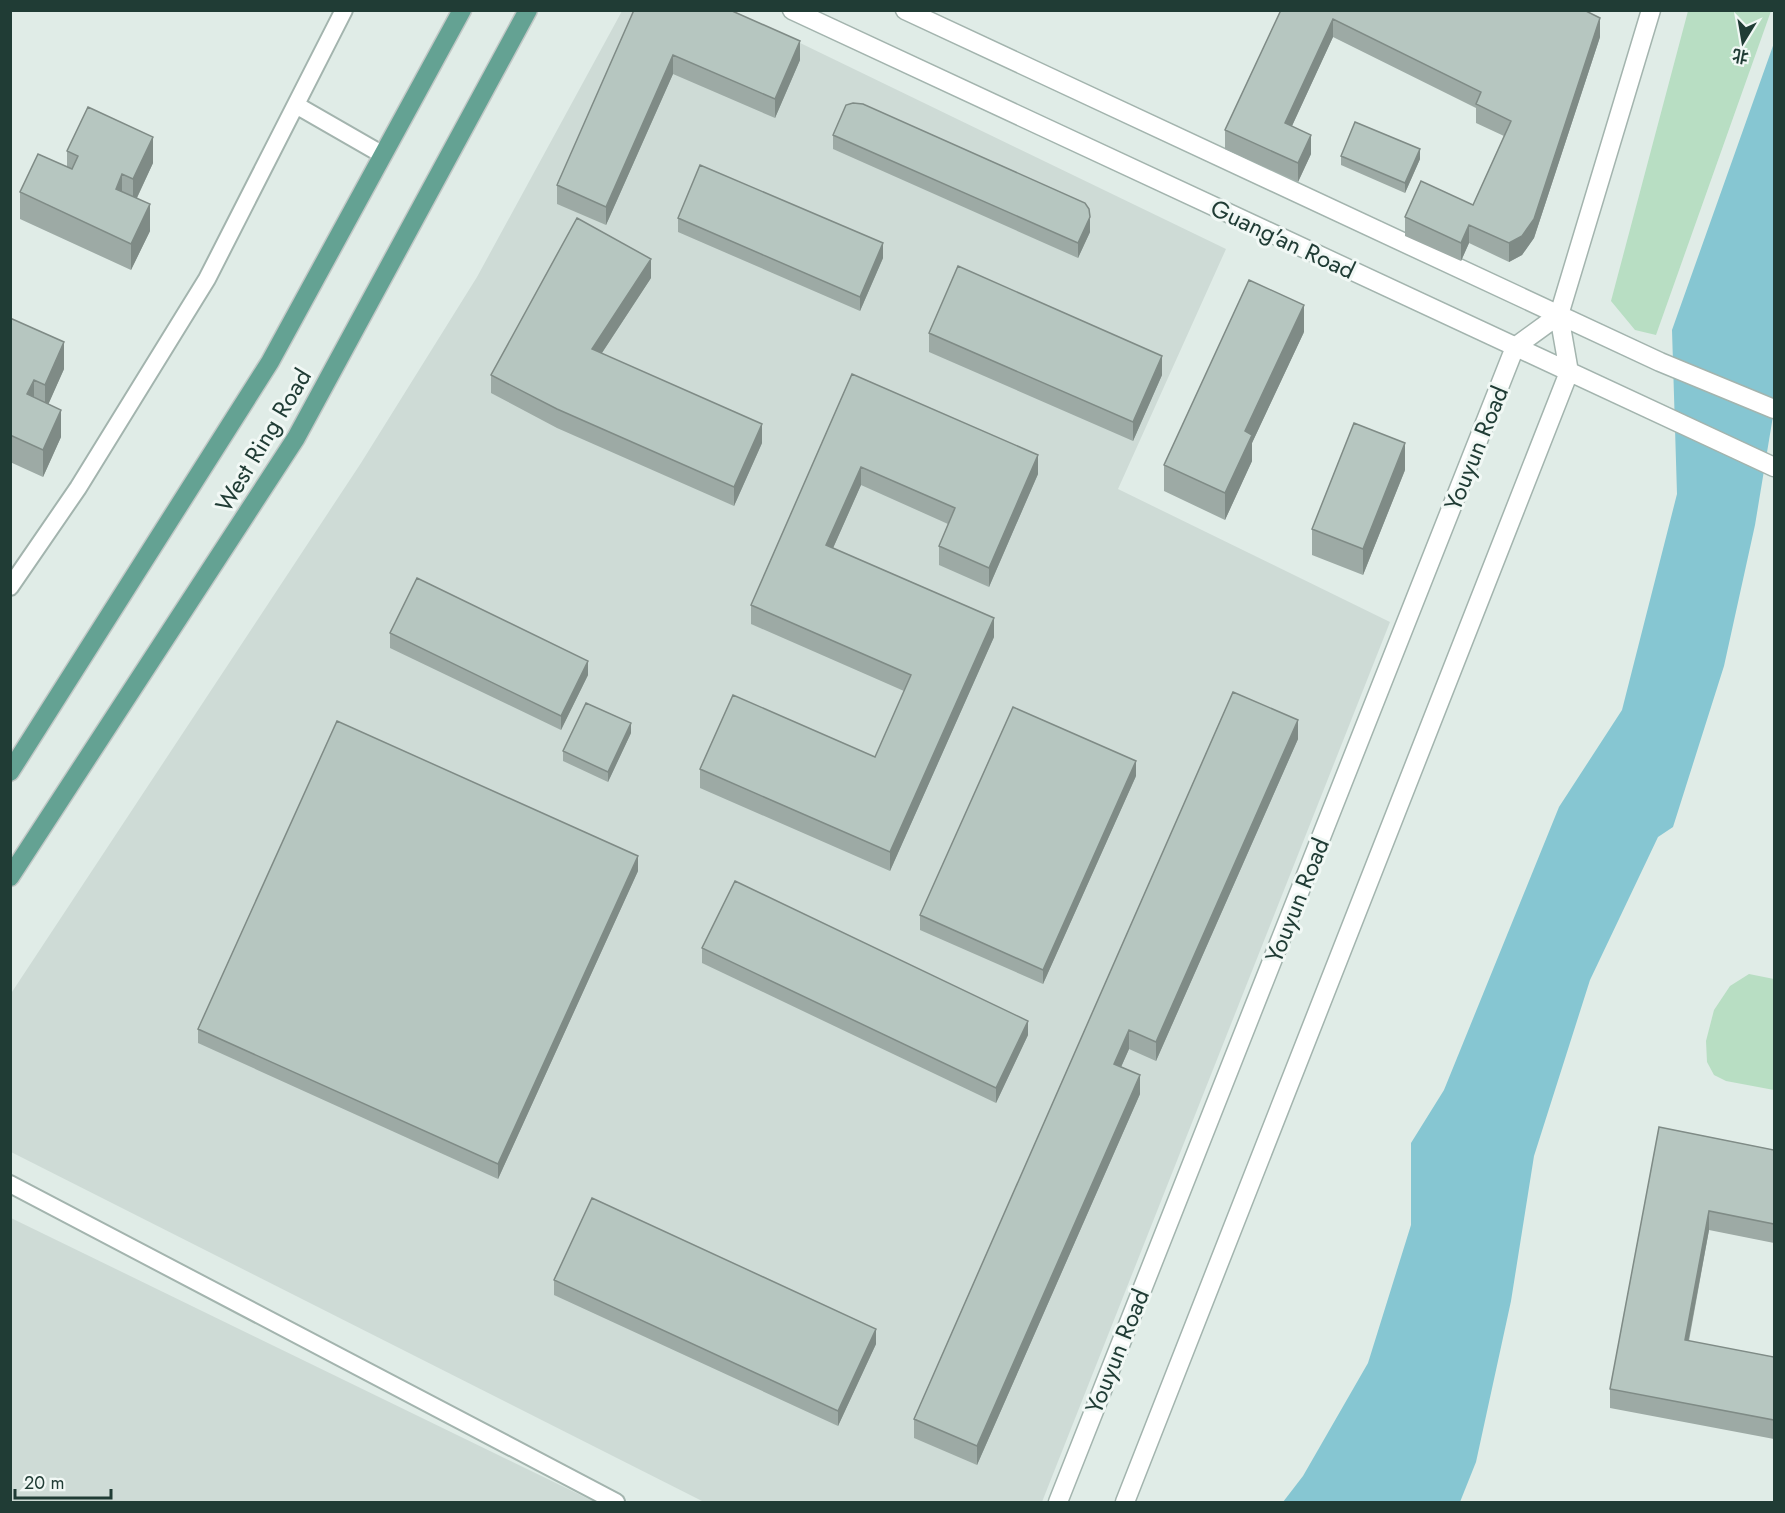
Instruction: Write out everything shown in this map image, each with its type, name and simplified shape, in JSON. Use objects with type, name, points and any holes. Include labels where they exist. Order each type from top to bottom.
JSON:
[{"type":"main road","points":[[10,772],[270,363],[462,10]]},
{"type":"main road","name":"West Ring Road","points":[[10,877],[296,438],[528,10]]},
{"type":"street","name":"Guang'an Road","points":[[792,10],[1774,466]]},
{"type":"street","name":"Guang'an Road","points":[[905,10],[1660,362],[1774,410]]},
{"type":"street","points":[[1125,1503],[1569,372],[1559,315],[1651,10]]},
{"type":"street","points":[[1515,347],[1559,315]]},
{"type":"street","name":"Youyun Road","points":[[1058,1503],[1515,347]]},
{"type":"lane","points":[[10,587],[78,488],[207,279],[344,10]]},
{"type":"lane","points":[[296,105],[384,155]]},
{"type":"lane","points":[[10,1184],[616,1503]]},
{"type":"shaded area","points":[[622,11],[734,11],[1226,249],[1118,489],[1390,622],[1042,1502],[704,1502],[11,1152],[10,995],[361,463],[477,277]]},
{"type":"shaded area","points":[[11,1218],[595,1502],[11,1502]]},
{"type":"green space","points":[[1688,11],[1771,11],[1656,335],[1635,330],[1611,301]]},
{"type":"green space","points":[[1749,974],[1774,979],[1774,1090],[1726,1081],[1714,1075],[1707,1062],[1706,1041],[1714,1010],[1730,986]]},
{"type":"water","points":[[1774,43],[1774,410],[1755,525],[1724,666],[1673,827],[1658,837],[1590,980],[1534,1156],[1511,1301],[1476,1462],[1460,1502],[1283,1502],[1303,1476],[1368,1363],[1411,1225],[1411,1143],[1444,1090],[1559,807],[1622,710],[1677,494],[1672,330]]},
{"type":"building","points":[[634,10],[730,10],[800,41],[775,99],[673,55],[606,207],[557,185]]},
{"type":"building","points":[[1281,10],[1584,10],[1600,18],[1534,219],[1522,236],[1509,243],[1469,225],[1461,243],[1405,217],[1421,181],[1473,205],[1511,121],[1476,104],[1481,92],[1333,19],[1285,123],[1311,135],[1298,163],[1225,130]]},
{"type":"building","points":[[863,104],[1085,203],[1090,217],[1078,243],[833,135],[846,105]]},
{"type":"building","points":[[88,107],[153,137],[133,179],[122,174],[116,189],[150,204],[131,244],[20,192],[38,154],[72,169],[78,156],[67,151]]},
{"type":"building","points":[[1355,122],[1420,149],[1405,183],[1341,156]]},
{"type":"building","points":[[700,165],[883,243],[860,297],[678,218]]},
{"type":"building","points":[[577,218],[651,259],[592,349],[762,424],[734,487],[557,409],[491,375]]},
{"type":"building","points":[[958,266],[1162,356],[1133,422],[929,333]]},
{"type":"building","points":[[1249,280],[1304,305],[1245,431],[1252,435],[1225,493],[1164,465]]},
{"type":"building","points":[[10,318],[64,342],[45,385],[34,380],[27,394],[61,410],[43,450],[10,435]]},
{"type":"building","points":[[852,374],[1038,455],[989,568],[939,546],[955,508],[861,467],[826,545],[994,618],[890,852],[700,769],[733,695],[875,757],[911,675],[751,605]]},
{"type":"building","points":[[1354,423],[1405,443],[1363,549],[1312,529]]},
{"type":"building","points":[[417,578],[588,661],[561,716],[390,633]]},
{"type":"building","points":[[1233,692],[1298,720],[1156,1042],[1129,1030],[1114,1064],[1140,1075],[977,1446],[914,1419]]},
{"type":"building","points":[[586,703],[631,723],[608,772],[563,751]]},
{"type":"building","points":[[1013,707],[1136,761],[1043,970],[920,915]]},
{"type":"building","points":[[337,721],[638,856],[498,1164],[198,1029]]},
{"type":"building","points":[[735,881],[1028,1021],[996,1088],[702,948]]},
{"type":"building","points":[[1659,1127],[1774,1150],[1774,1224],[1709,1211],[1685,1340],[1774,1357],[1774,1420],[1610,1389]]},
{"type":"building","points":[[592,1198],[876,1329],[838,1411],[554,1280]]}]
